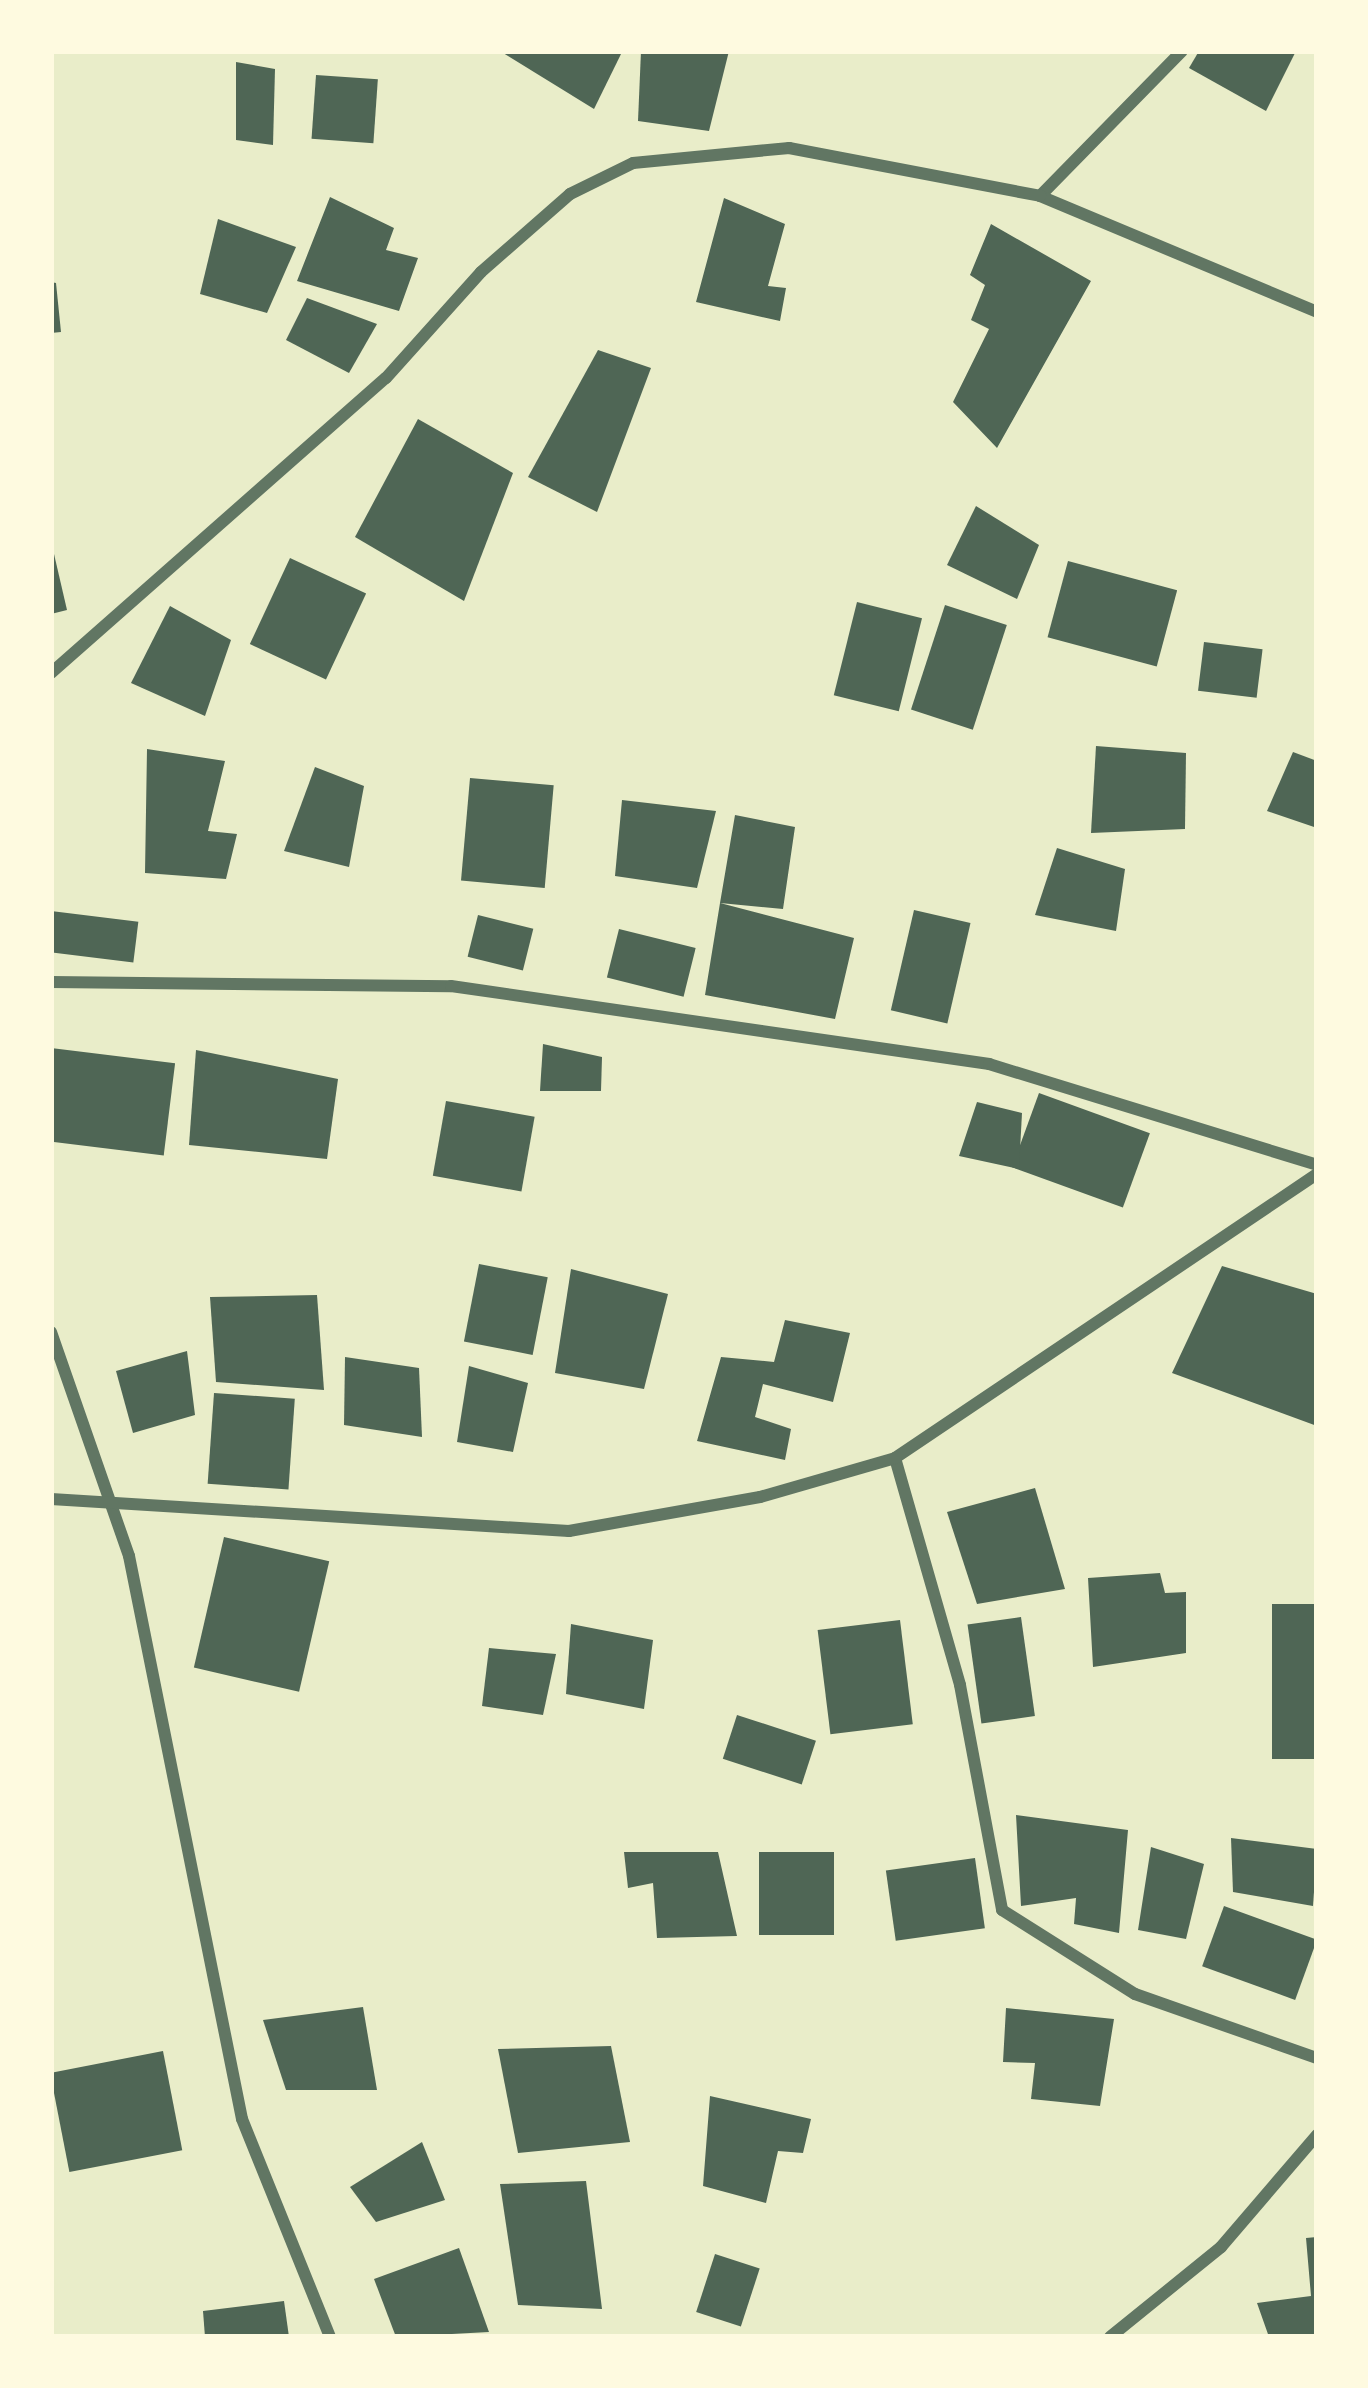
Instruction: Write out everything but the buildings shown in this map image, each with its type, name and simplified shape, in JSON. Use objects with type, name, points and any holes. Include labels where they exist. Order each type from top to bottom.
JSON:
[{"type":"street","points":[[1040,196],[1182,51]]},
{"type":"street","points":[[51,673],[386,378],[481,272],[570,194],[633,163],[789,148],[1040,196],[1317,313]]},
{"type":"street","points":[[51,982],[451,986],[989,1064],[1317,1165]]},
{"type":"street","points":[[51,1499],[104,1498],[569,1531],[760,1497],[895,1458],[1317,1174]]},
{"type":"street","points":[[51,1332],[166,1716],[242,2119],[330,2337]]},
{"type":"street","points":[[895,1458],[960,1685],[1002,1910],[1135,1994],[1317,2058]]},
{"type":"street","points":[[1110,2337],[1221,2247],[1317,2135]]}]
